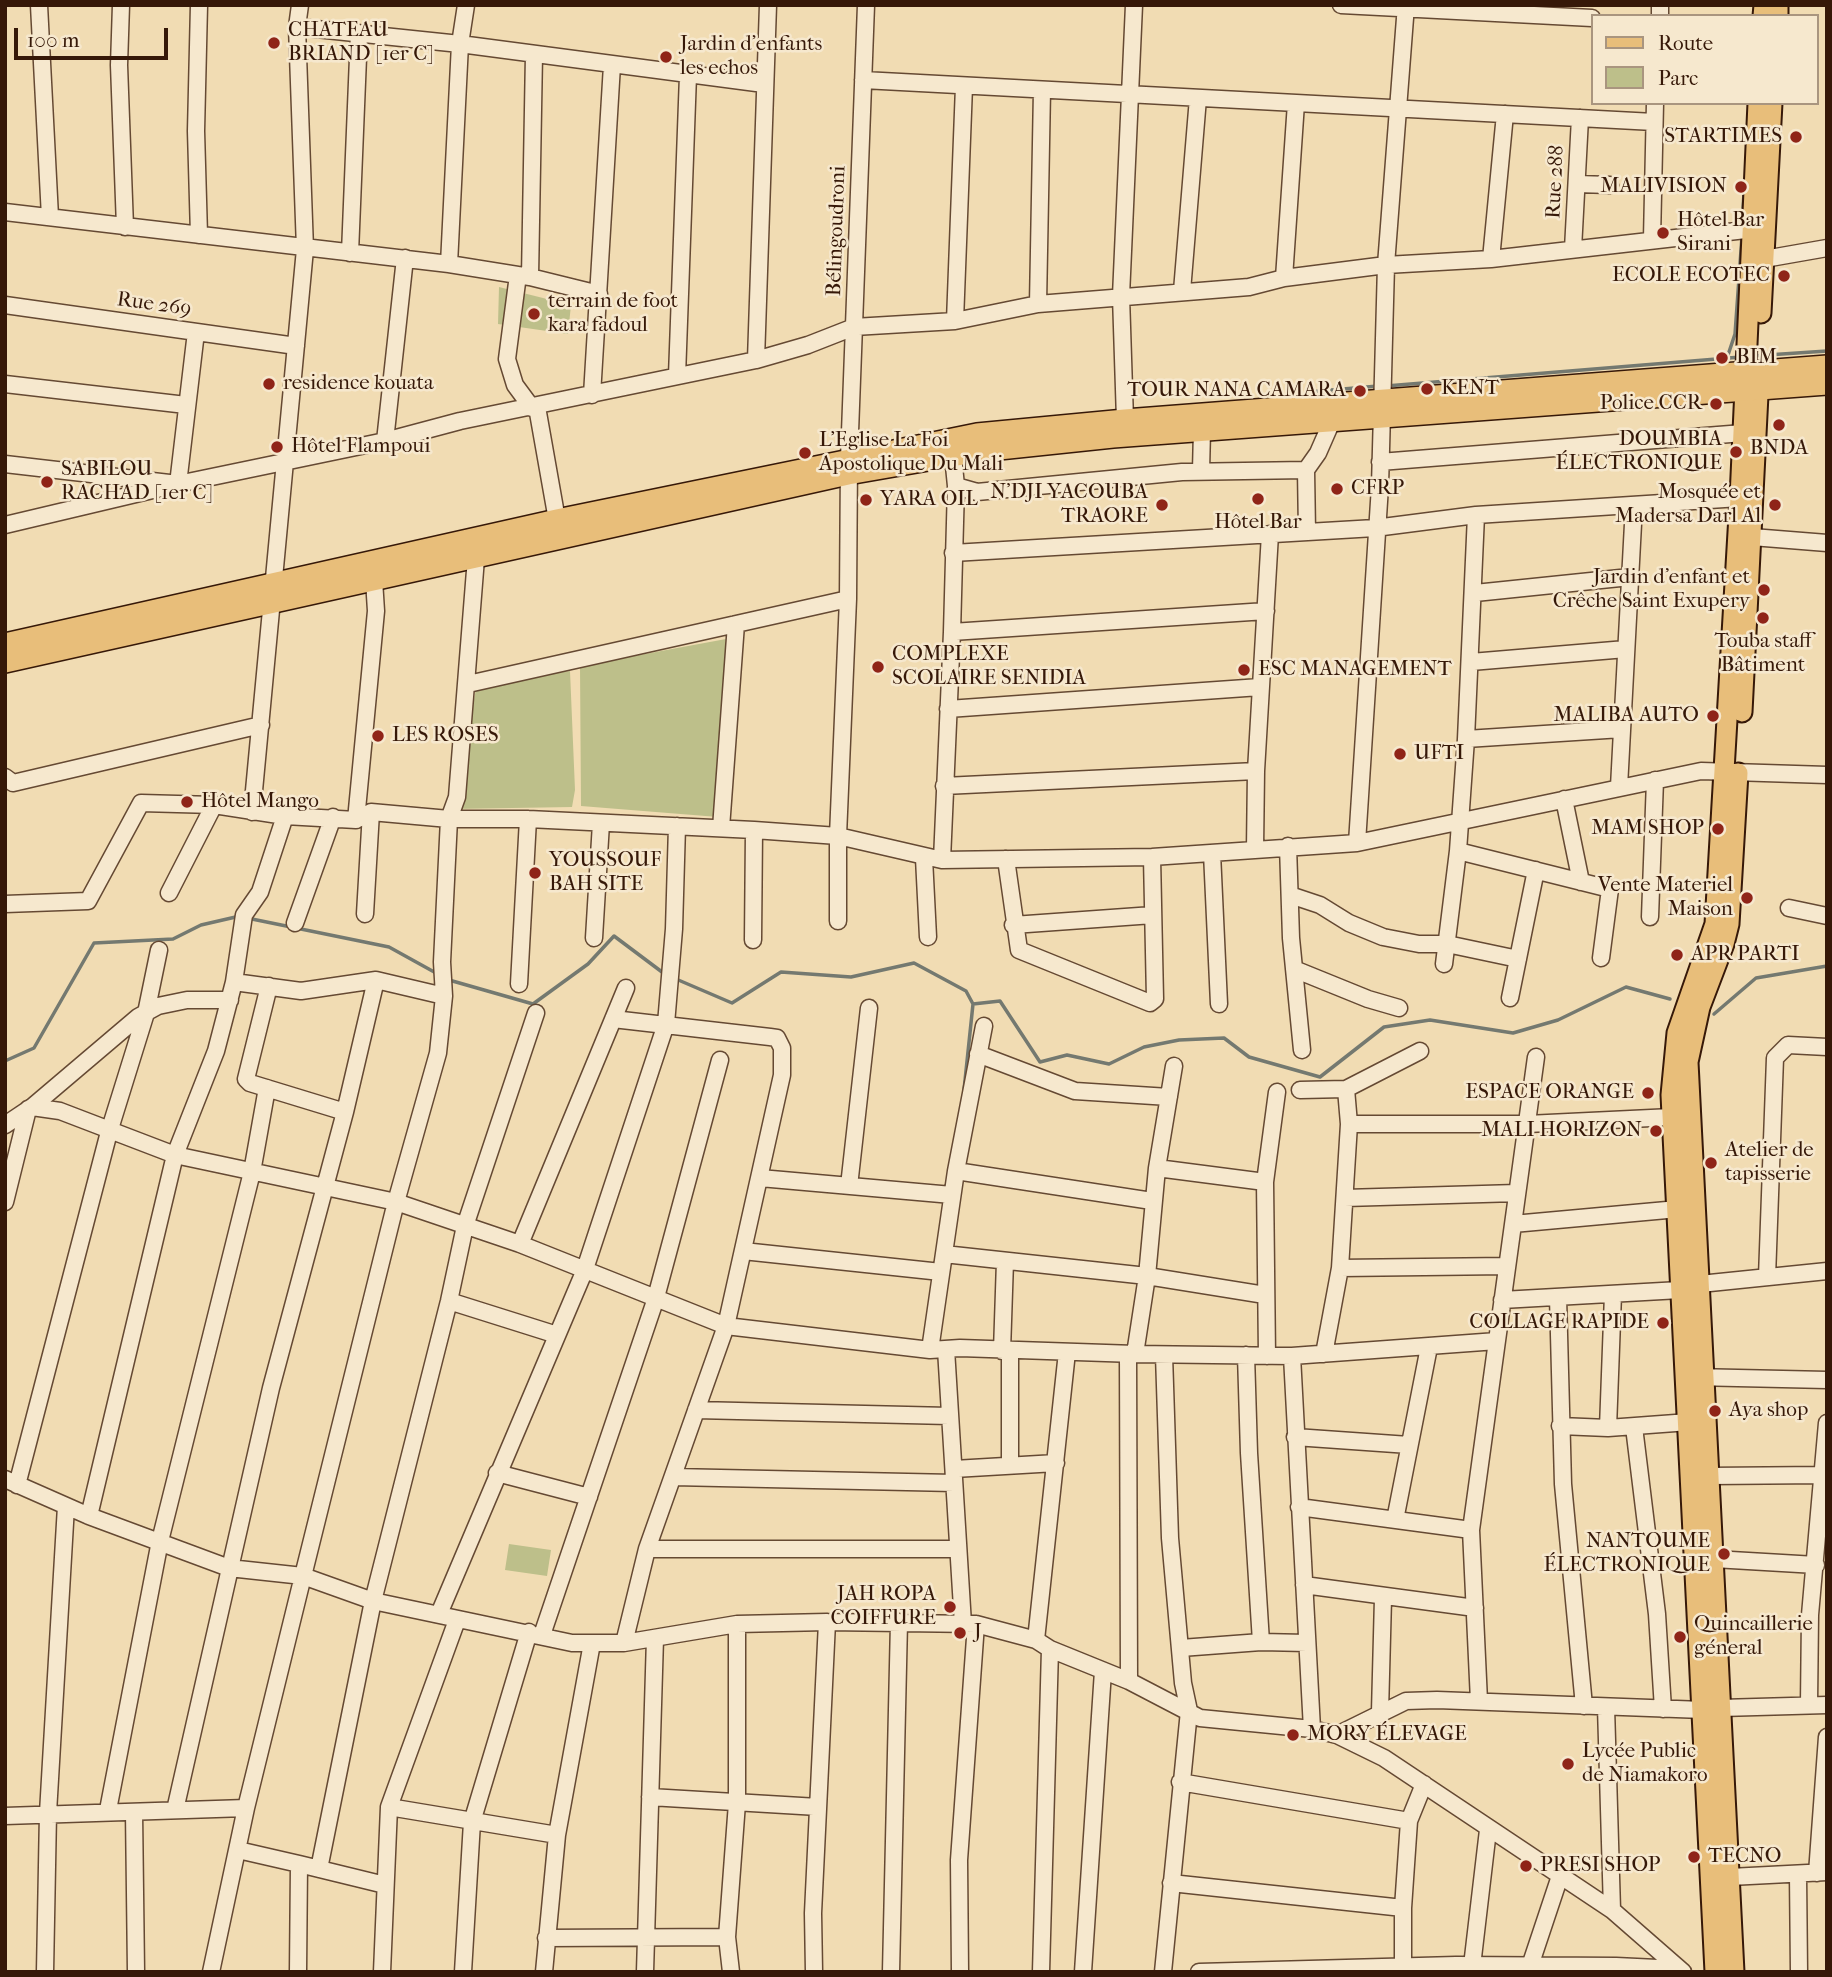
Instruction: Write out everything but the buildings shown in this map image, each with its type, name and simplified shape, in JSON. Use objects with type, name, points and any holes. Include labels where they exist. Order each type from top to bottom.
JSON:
[{"type":"highway","points":[[1752,381],[1827,366]]},
{"type":"highway","points":[[5,644],[273,593],[374,580],[476,558],[977,434],[1125,420],[1381,409],[1752,381],[1827,384]]},
{"type":"highway","points":[[5,662],[557,520],[849,466],[1062,442],[1332,421],[1381,409]]},
{"type":"main road","points":[[1716,1972],[1712,1709],[1714,1559],[1709,1476],[1680,1290],[1672,1117],[1676,1032],[1715,924],[1752,537],[1752,381],[1758,228],[1758,105]]},
{"type":"main road","points":[[1758,228],[1772,105]]},
{"type":"main road","points":[[1734,1972],[1730,1877],[1712,1709],[1689,1422],[1695,1377],[1700,1284],[1688,1062],[1697,1017],[1729,924],[1740,498],[1743,433],[1752,381]]},
{"type":"street","points":[[39,5],[50,217]]},
{"type":"street","points":[[121,5],[119,65],[125,227]]},
{"type":"street","points":[[199,5],[199,235]]},
{"type":"street","points":[[252,812],[305,249],[297,27],[300,5]]},
{"type":"street","points":[[449,264],[460,44],[466,5]]},
{"type":"street","points":[[756,360],[768,5]]},
{"type":"street","name":"Bélingoudroni","points":[[838,921],[838,836],[848,599],[849,466],[866,5]]},
{"type":"street","points":[[1125,420],[1121,296],[1134,5]]},
{"type":"street","points":[[1341,5],[1590,18]]},
{"type":"street","points":[[1357,843],[1380,462],[1386,265],[1405,8]]},
{"type":"street","points":[[297,27],[460,44],[764,84]]},
{"type":"street","points":[[350,253],[359,33]]},
{"type":"street","points":[[534,54],[524,276],[507,359],[515,385],[535,408],[557,520]]},
{"type":"street","points":[[592,395],[612,65]]},
{"type":"street","points":[[677,376],[688,75]]},
{"type":"street","points":[[863,80],[1654,122]]},
{"type":"street","points":[[955,321],[964,86]]},
{"type":"street","points":[[1038,304],[1042,90]]},
{"type":"street","points":[[1182,291],[1198,98]]},
{"type":"street","points":[[1284,278],[1296,103]]},
{"type":"street","points":[[1652,239],[1655,105]]},
{"type":"street","points":[[1491,259],[1505,114]]},
{"type":"street","name":"Rue 288","points":[[1573,249],[1580,118]]},
{"type":"street","points":[[1577,184],[1610,185]]},
{"type":"street","points":[[5,212],[449,264],[524,276],[600,295]]},
{"type":"street","points":[[5,525],[178,484],[385,441],[460,421],[535,408],[756,360],[854,327],[955,321],[1038,304],[1249,287],[1284,278],[1386,265],[1491,259],[1758,228]]},
{"type":"street","points":[[1757,260],[1827,248]]},
{"type":"street","points":[[385,441],[405,258]]},
{"type":"street","name":"Rue 269","points":[[5,305],[296,346]]},
{"type":"street","points":[[178,484],[196,332]]},
{"type":"street","points":[[5,384],[186,405]]},
{"type":"street","points":[[1307,532],[1306,470],[1318,453],[1332,421]]},
{"type":"street","points":[[1201,471],[1202,430]]},
{"type":"street","points":[[1380,462],[1743,433]]},
{"type":"street","points":[[942,860],[956,486],[953,456]]},
{"type":"street","points":[[5,464],[178,484]]},
{"type":"street","points":[[956,486],[978,492],[1201,471],[1306,470]]},
{"type":"street","points":[[953,553],[1375,528],[1476,515],[1740,498]]},
{"type":"street","points":[[1619,787],[1634,505]]},
{"type":"street","points":[[1444,964],[1458,851],[1457,822],[1466,739],[1475,593],[1476,515]]},
{"type":"street","points":[[1255,849],[1260,687],[1270,534]]},
{"type":"street","points":[[1752,537],[1827,543]]},
{"type":"street","points":[[211,1972],[246,1808],[303,1576],[396,1202],[438,1053],[444,996],[442,962],[449,820],[457,797],[476,558]]},
{"type":"street","points":[[1475,593],[1630,577]]},
{"type":"street","points":[[356,820],[376,611],[374,580]]},
{"type":"street","points":[[468,684],[848,599]]},
{"type":"street","points":[[952,632],[1266,611]]},
{"type":"street","points":[[721,828],[736,624]]},
{"type":"street","points":[[1471,662],[1626,649]]},
{"type":"street","points":[[948,709],[1260,687]]},
{"type":"street","points":[[5,777],[13,783],[261,725]]},
{"type":"street","points":[[1466,739],[1622,729]]},
{"type":"street","points":[[944,786],[1256,771]]},
{"type":"street","points":[[5,904],[88,901],[141,803],[214,805],[285,816],[356,820],[371,812],[449,820],[528,819],[754,830],[838,836],[942,860],[1152,857],[1357,843],[1701,771],[1827,775]]},
{"type":"street","points":[[1650,917],[1655,780]]},
{"type":"street","points":[[1564,799],[1581,882]]},
{"type":"street","points":[[169,893],[214,805]]},
{"type":"street","points":[[365,914],[371,812]]},
{"type":"street","points":[[89,1516],[175,1155],[216,1051],[234,982],[244,919],[260,892],[285,816]]},
{"type":"street","points":[[295,923],[333,817]]},
{"type":"street","points":[[519,984],[528,819]]},
{"type":"street","points":[[593,938],[601,823]]},
{"type":"street","points":[[439,1614],[584,1272],[666,1024],[677,826]]},
{"type":"street","points":[[753,940],[754,830]]},
{"type":"street","points":[[1288,846],[1294,969],[1302,1050]]},
{"type":"street","points":[[1458,851],[1610,889],[1601,958]]},
{"type":"street","points":[[1212,853],[1219,1004]]},
{"type":"street","points":[[1006,859],[1013,925],[1019,950],[1150,1003],[1154,999],[1152,857]]},
{"type":"street","points":[[924,858],[928,937]]},
{"type":"street","points":[[1510,998],[1536,870]]},
{"type":"street","points":[[1290,895],[1320,905],[1349,923],[1383,937],[1419,944],[1447,944],[1518,959]]},
{"type":"street","points":[[1789,908],[1827,916]]},
{"type":"street","points":[[1013,925],[1153,915]]},
{"type":"street","points":[[159,950],[146,1013],[109,1132],[11,1482],[89,1516],[229,1568],[303,1576],[373,1601],[535,1634],[592,1643],[624,1643],[737,1624],[899,1622],[969,1624],[1043,1645],[1129,1681],[1200,1718],[1312,1729],[1337,1735],[1384,1758],[1488,1830],[1612,1910],[1680,1971]]},
{"type":"street","points":[[1294,969],[1368,999],[1399,1007]]},
{"type":"street","points":[[234,982],[301,991],[376,980],[444,996]]},
{"type":"street","points":[[175,1810],[271,1388],[345,1112],[376,980]]},
{"type":"street","points":[[269,986],[245,1072],[250,1083],[345,1112]]},
{"type":"street","points":[[520,1244],[626,988]]},
{"type":"street","points":[[5,1125],[158,1006],[187,1000],[230,1000]]},
{"type":"street","points":[[849,1186],[869,1008]]},
{"type":"street","points":[[319,1870],[373,1601],[449,1301],[465,1226],[536,1013]]},
{"type":"street","points":[[614,1019],[770,1037],[780,1041],[782,1075],[726,1326],[647,1549],[624,1643]]},
{"type":"street","points":[[960,1972],[959,1860],[969,1624],[957,1549],[949,1416],[938,1349],[941,1272],[956,1171],[984,1026]]},
{"type":"street","points":[[1768,1276],[1775,1058],[1788,1045],[1827,1047]]},
{"type":"street","points":[[1300,1090],[1346,1089],[1420,1051]]},
{"type":"street","points":[[978,1054],[1075,1091],[1169,1097]]},
{"type":"street","points":[[1479,1701],[1471,1530],[1536,1057]]},
{"type":"street","points":[[463,1972],[472,1822],[535,1634],[589,1497],[655,1301],[720,1060]]},
{"type":"street","points":[[1129,1681],[1132,1354],[1147,1276],[1152,1201],[1174,1066]]},
{"type":"street","points":[[108,1810],[160,1541],[252,1172],[267,1088]]},
{"type":"street","points":[[1324,1354],[1340,1268],[1349,1124],[1346,1089]]},
{"type":"street","points":[[1267,1356],[1265,1182],[1277,1092]]},
{"type":"street","points":[[30,1108],[60,1111],[109,1132],[175,1155],[396,1202],[520,1244],[655,1301],[726,1326],[938,1349],[1164,1355],[1292,1356],[1497,1341]]},
{"type":"street","points":[[5,1202],[30,1108]]},
{"type":"street","points":[[1349,1124],[1527,1124],[1672,1117]]},
{"type":"street","points":[[1157,1168],[1265,1182]]},
{"type":"street","points":[[956,1171],[1152,1201]]},
{"type":"street","points":[[760,1178],[952,1195]]},
{"type":"street","points":[[1345,1198],[1517,1194]]},
{"type":"street","points":[[1513,1224],[1678,1209]]},
{"type":"street","points":[[743,1251],[941,1272]]},
{"type":"street","points":[[944,1254],[1147,1276],[1265,1295]]},
{"type":"street","points":[[1005,1261],[1010,1463]]},
{"type":"street","points":[[1340,1268],[1507,1266]]},
{"type":"street","points":[[1700,1284],[1827,1271]]},
{"type":"street","points":[[1502,1300],[1680,1290]]},
{"type":"street","points":[[1608,1429],[1613,1294]]},
{"type":"street","points":[[1558,1297],[1560,1426],[1584,1706]]},
{"type":"street","points":[[449,1301],[557,1335]]},
{"type":"street","points":[[1395,1520],[1429,1347]]},
{"type":"street","points":[[1395,1520],[1429,1347]]},
{"type":"street","points":[[1041,1972],[1043,1645],[1067,1352]]},
{"type":"street","points":[[1163,1972],[1189,1712],[1183,1683],[1170,1538],[1164,1355]]},
{"type":"street","points":[[1246,1355],[1248,1453],[1261,1642]]},
{"type":"street","points":[[1292,1356],[1312,1729]]},
{"type":"street","points":[[1695,1377],[1827,1380]]},
{"type":"street","points":[[696,1410],[949,1416]]},
{"type":"street","points":[[1560,1426],[1608,1429],[1689,1422]]},
{"type":"street","points":[[1810,1704],[1810,1615],[1827,1423]]},
{"type":"street","points":[[1634,1427],[1657,1614],[1663,1709]]},
{"type":"street","points":[[1295,1437],[1409,1445]]},
{"type":"street","points":[[673,1477],[954,1476],[1010,1463],[1056,1463]]},
{"type":"street","points":[[497,1473],[589,1497]]},
{"type":"street","points":[[1709,1476],[1824,1475]]},
{"type":"street","points":[[45,1972],[48,1813],[66,1506]]},
{"type":"street","points":[[1299,1507],[1471,1530]]},
{"type":"street","points":[[647,1549],[957,1549]]},
{"type":"street","points":[[1714,1559],[1816,1565]]},
{"type":"street","points":[[1304,1585],[1383,1598],[1475,1608]]},
{"type":"street","points":[[1380,1712],[1383,1598]]},
{"type":"street","points":[[1810,1615],[1827,1616]]},
{"type":"street","points":[[382,1972],[389,1807],[457,1620]]},
{"type":"street","points":[[814,1972],[818,1807],[827,1622]]},
{"type":"street","points":[[891,1972],[899,1622]]},
{"type":"street","points":[[731,1972],[727,1937],[737,1803],[737,1624]]},
{"type":"street","points":[[645,1972],[655,1638]]},
{"type":"street","points":[[1181,1648],[1261,1642],[1307,1643]]},
{"type":"street","points":[[544,1972],[557,1835],[592,1643]]},
{"type":"street","points":[[1083,1972],[1103,1671]]},
{"type":"street","points":[[1337,1735],[1406,1701],[1479,1701],[1663,1709],[1827,1705]]},
{"type":"street","points":[[1606,1707],[1612,1910]]},
{"type":"street","points":[[1730,1877],[1822,1872],[1827,1737]]},
{"type":"street","points":[[1180,1782],[1409,1821]]},
{"type":"street","points":[[1410,1968],[1403,1908],[1409,1821],[1424,1784]]},
{"type":"street","points":[[650,1797],[818,1807]]},
{"type":"street","points":[[389,1807],[557,1835]]},
{"type":"street","points":[[5,1816],[108,1810],[134,1812],[246,1808]]},
{"type":"street","points":[[134,1812],[136,1972]]},
{"type":"street","points":[[1461,1968],[1488,1830]]},
{"type":"street","points":[[238,1850],[385,1885]]},
{"type":"street","points":[[298,1972],[299,1864]]},
{"type":"street","points":[[1798,1875],[1799,1972]]},
{"type":"street","points":[[1530,1966],[1560,1876]]},
{"type":"street","points":[[1171,1883],[1403,1908]]},
{"type":"street","points":[[546,1938],[727,1937]]},
{"type":"street","points":[[1199,1972],[1530,1966],[1680,1971]]},
{"type":"green space","name":"terrain de foot kara fadoul","points":[[499,287],[571,305],[568,334],[498,324]]},
{"type":"green space","points":[[726,639],[718,817],[581,806],[580,666]]},
{"type":"green space","points":[[570,671],[575,790],[572,807],[453,809],[477,684]]},
{"type":"green space","points":[[509,1544],[551,1550],[547,1576],[505,1570]]},
{"type":"waterway","points":[[1742,225],[1744,193]]},
{"type":"waterway","points":[[1727,358],[1735,334],[1742,236]]},
{"type":"waterway","points":[[1752,356],[1827,351]]},
{"type":"waterway","points":[[1386,386],[1741,357]]},
{"type":"waterway","points":[[1308,392],[1378,386]]},
{"type":"waterway","points":[[5,1061],[34,1048],[94,943],[173,939],[201,925],[240,916]]},
{"type":"waterway","points":[[247,918],[389,947],[436,973]]},
{"type":"waterway","points":[[449,980],[533,1004],[588,964],[614,936],[666,975]]},
{"type":"waterway","points":[[676,979],[732,1003],[781,972],[851,977],[914,963],[966,991],[973,1004],[1000,1001],[1040,1062],[1067,1055],[1109,1064],[1144,1047],[1179,1040],[1224,1038],[1249,1057],[1320,1077],[1384,1027],[1430,1020],[1513,1033],[1558,1020],[1626,987],[1670,999]]},
{"type":"waterway","points":[[1714,1014],[1756,978],[1827,966]]},
{"type":"waterway","points":[[964,1090],[973,1004]]},
{"type":"place","name":"CHATEAU BRIAND [1er C]","points":[[274,43]]},
{"type":"place","name":"Jardin d'enfants les echos","points":[[666,57]]},
{"type":"place","name":"STARTIMES","points":[[1796,137]]},
{"type":"place","name":"MALIVISION","points":[[1741,187]]},
{"type":"place","name":"Hôtel Bar Sirani","points":[[1663,233]]},
{"type":"place","name":"ECOLE ECOTEC","points":[[1784,276]]},
{"type":"place","name":"terrain de foot kara fadoul","points":[[534,314]]},
{"type":"place","name":"BIM","points":[[1722,358]]},
{"type":"place","name":"residence kouata","points":[[269,384]]},
{"type":"place","name":"KENT","points":[[1427,389]]},
{"type":"place","name":"TOUR NANA CAMARA","points":[[1360,391]]},
{"type":"place","name":"Police CCR","points":[[1716,404]]},
{"type":"place","name":"BNDA","points":[[1779,425]]},
{"type":"place","name":"Hôtel Flampoui","points":[[277,447]]},
{"type":"place","name":"DOUMBIA ÉLECTRONIQUE","points":[[1736,452]]},
{"type":"place","name":"L'Eglise La Foi Apostolique Du Mali","points":[[805,453]]},
{"type":"place","name":"SABILOU RACHAD [1er C]","points":[[47,482]]},
{"type":"place","name":"CFRP","points":[[1337,489]]},
{"type":"place","name":"Hôtel Bar","points":[[1258,499]]},
{"type":"place","name":"YARA OIL","points":[[866,500]]},
{"type":"place","name":"N'DJI YACOUBA TRAORE","points":[[1162,505]]},
{"type":"place","name":"Mosquée et Madersa Darl Al","points":[[1775,505]]},
{"type":"place","name":"Jardin d'enfant et Crêche Saint Exupery","points":[[1764,590]]},
{"type":"place","name":"Touba staff Bâtiment","points":[[1763,618]]},
{"type":"place","name":"COMPLEXE SCOLAIRE SENIDIA","points":[[878,667]]},
{"type":"place","name":"ESC MANAGEMENT","points":[[1244,670]]},
{"type":"place","name":"MALIBA AUTO","points":[[1713,716]]},
{"type":"place","name":"LES ROSES","points":[[378,736]]},
{"type":"place","name":"UFTI","points":[[1400,754]]},
{"type":"place","name":"Hôtel Mango","points":[[187,802]]},
{"type":"place","name":"MAM SHOP","points":[[1718,829]]},
{"type":"place","name":"YOUSSOUF BAH SITE","points":[[535,873]]},
{"type":"place","name":"Vente Materiel Maison","points":[[1747,898]]},
{"type":"place","name":"APR PARTI","points":[[1677,955]]},
{"type":"place","name":"ESPACE ORANGE","points":[[1648,1093]]},
{"type":"place","name":"MALI HORIZON","points":[[1656,1131]]},
{"type":"place","name":"Atelier de tapisserie","points":[[1711,1163]]},
{"type":"place","name":"COLLAGE RAPIDE","points":[[1663,1323]]},
{"type":"place","name":"Aya shop","points":[[1715,1411]]},
{"type":"place","name":"NANTOUME ÉLECTRONIQUE","points":[[1724,1554]]},
{"type":"place","name":"JAH ROPA COIFFURE","points":[[950,1607]]},
{"type":"place","name":"J","points":[[960,1633]]},
{"type":"place","name":"Quincaillerie géneral","points":[[1680,1637]]},
{"type":"place","name":"MORY ÉLEVAGE","points":[[1293,1735]]},
{"type":"place","name":"Lycée Public de Niamakoro","points":[[1568,1764]]},
{"type":"place","name":"TECNO","points":[[1694,1857]]},
{"type":"place","name":"PRESI SHOP","points":[[1526,1866]]}]
